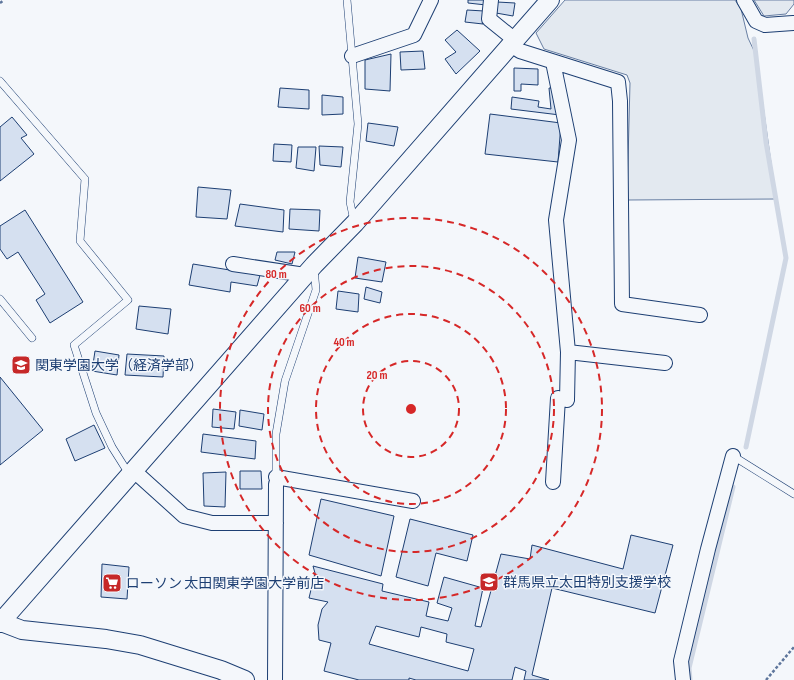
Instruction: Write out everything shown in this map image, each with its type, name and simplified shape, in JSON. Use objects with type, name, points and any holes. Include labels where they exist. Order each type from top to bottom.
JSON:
[{"type":"street","points":[[352,56],[414,35],[431,0]]},
{"type":"street","points":[[492,0],[489,19],[520,51],[618,82],[620,101],[622,304],[700,315]]},
{"type":"street","points":[[245,680],[221,670],[140,645],[106,639],[22,630],[0,622],[310,270],[355,223],[550,0]]},
{"type":"street","points":[[744,0],[756,21],[766,25],[794,22]]},
{"type":"street","points":[[553,62],[569,140],[556,220],[568,352],[567,400],[558,398],[553,482]]},
{"type":"street","points":[[233,264],[310,270]]},
{"type":"street","points":[[568,352],[665,363]]},
{"type":"street","points":[[683,680],[680,661],[732,456]]},
{"type":"street","points":[[132,472],[184,516],[212,522],[276,523]]},
{"type":"street","points":[[275,680],[276,481],[413,501]]},
{"type":"lane","points":[[347,0],[358,124],[350,202],[355,223]]},
{"type":"lane","points":[[0,81],[85,179],[80,241],[128,300],[74,345],[96,413],[112,447],[132,472]]},
{"type":"lane","points":[[276,481],[276,434],[285,381],[316,290],[310,270]]},
{"type":"lane","points":[[0,299],[32,338]]},
{"type":"lane","points":[[732,456],[794,494]]},
{"type":"path","points":[[0,3],[4,0]]},
{"type":"path","points":[[766,680],[794,647]]},
{"type":"shaded area","points":[[565,0],[735,0],[741,9],[748,38],[756,55],[776,199],[627,200],[630,83],[627,75],[544,49],[536,33]]},
{"type":"shaded area","points":[[754,0],[794,0],[794,4],[786,14],[764,16]]},
{"type":"building","points":[[468,0],[486,0],[486,5],[468,3]]},
{"type":"building","points":[[497,2],[515,3],[513,16],[496,13]]},
{"type":"building","points":[[467,10],[484,11],[483,24],[465,22]]},
{"type":"building","points":[[457,30],[480,51],[456,74],[445,59],[456,52],[445,40]]},
{"type":"building","points":[[423,51],[425,69],[401,70],[400,52]]},
{"type":"building","points":[[391,54],[390,91],[365,89],[365,60]]},
{"type":"building","points":[[514,68],[538,69],[538,85],[521,84],[521,91],[514,91]]},
{"type":"building","points":[[280,88],[309,90],[309,109],[278,107]]},
{"type":"building","points":[[549,88],[557,88],[560,115],[511,109],[512,97],[539,101],[538,107],[551,109]]},
{"type":"building","points":[[322,95],[343,97],[343,114],[322,115]]},
{"type":"building","points":[[490,114],[561,123],[558,162],[485,154]]},
{"type":"building","points":[[12,117],[27,135],[21,138],[34,154],[0,181],[0,127]]},
{"type":"building","points":[[368,123],[398,127],[394,146],[366,141]]},
{"type":"building","points":[[274,144],[292,145],[291,162],[273,161]]},
{"type":"building","points":[[319,146],[343,147],[341,167],[320,165]]},
{"type":"building","points":[[298,147],[316,147],[314,171],[296,168]]},
{"type":"building","points":[[198,187],[231,190],[227,219],[196,217]]},
{"type":"building","points":[[240,204],[284,210],[283,232],[235,226]]},
{"type":"building","points":[[290,209],[320,210],[319,231],[289,229]]},
{"type":"building","points":[[25,210],[83,302],[50,323],[36,300],[45,294],[18,252],[7,259],[0,249],[0,226]]},
{"type":"building","points":[[277,252],[295,252],[292,264],[275,260]]},
{"type":"building","points":[[358,257],[386,262],[382,282],[355,278]]},
{"type":"building","points":[[193,264],[260,275],[257,286],[231,282],[230,292],[189,285]]},
{"type":"building","points":[[366,287],[382,292],[380,303],[364,299]]},
{"type":"building","points":[[338,291],[359,294],[358,312],[336,309]]},
{"type":"building","points":[[139,306],[171,309],[168,334],[136,329]]},
{"type":"building","points":[[95,351],[119,355],[117,375],[92,371]]},
{"type":"building","points":[[127,354],[164,356],[163,377],[125,375]]},
{"type":"building","points":[[0,377],[43,430],[0,465]]},
{"type":"building","points":[[213,409],[236,412],[234,429],[212,427]]},
{"type":"building","points":[[240,410],[264,414],[262,430],[239,426]]},
{"type":"building","points":[[94,425],[105,448],[75,461],[66,439]]},
{"type":"building","points":[[203,434],[256,441],[255,459],[201,452]]},
{"type":"building","points":[[240,471],[261,471],[262,489],[240,489]]},
{"type":"building","points":[[226,472],[225,507],[204,506],[203,473]]},
{"type":"building","points":[[321,499],[394,516],[381,576],[309,555]]},
{"type":"building","points":[[410,519],[473,535],[467,561],[436,553],[428,586],[396,577]]},
{"type":"building","points":[[631,535],[673,545],[655,613],[552,588],[532,675],[549,680],[524,680],[526,671],[515,667],[512,680],[416,680],[409,678],[409,680],[359,680],[324,671],[331,643],[319,640],[318,625],[322,609],[328,602],[309,598],[315,573],[313,566],[383,584],[382,591],[429,602],[426,616],[448,621],[452,608],[437,603],[444,577],[483,588],[475,626],[481,627],[501,554],[530,559],[532,545],[623,569]],"holes":[[[376,626],[419,637],[421,627],[447,634],[446,642],[474,649],[468,671],[369,644]]]},
{"type":"building","points":[[102,564],[129,567],[127,599],[101,597]]},
{"type":"waterway","points":[[746,447],[786,258],[766,142],[754,39]]},
{"type":"waterway","points":[[690,680],[689,668],[733,487]]},
{"type":"place","name":"関東学園大学（経済学部）","points":[[21,365]]},
{"type":"place","name":"群馬県立太田特別支援学校","points":[[489,582]]},
{"type":"place","name":"ローソン 太田関東学園大学前店","points":[[112,583]]}]
